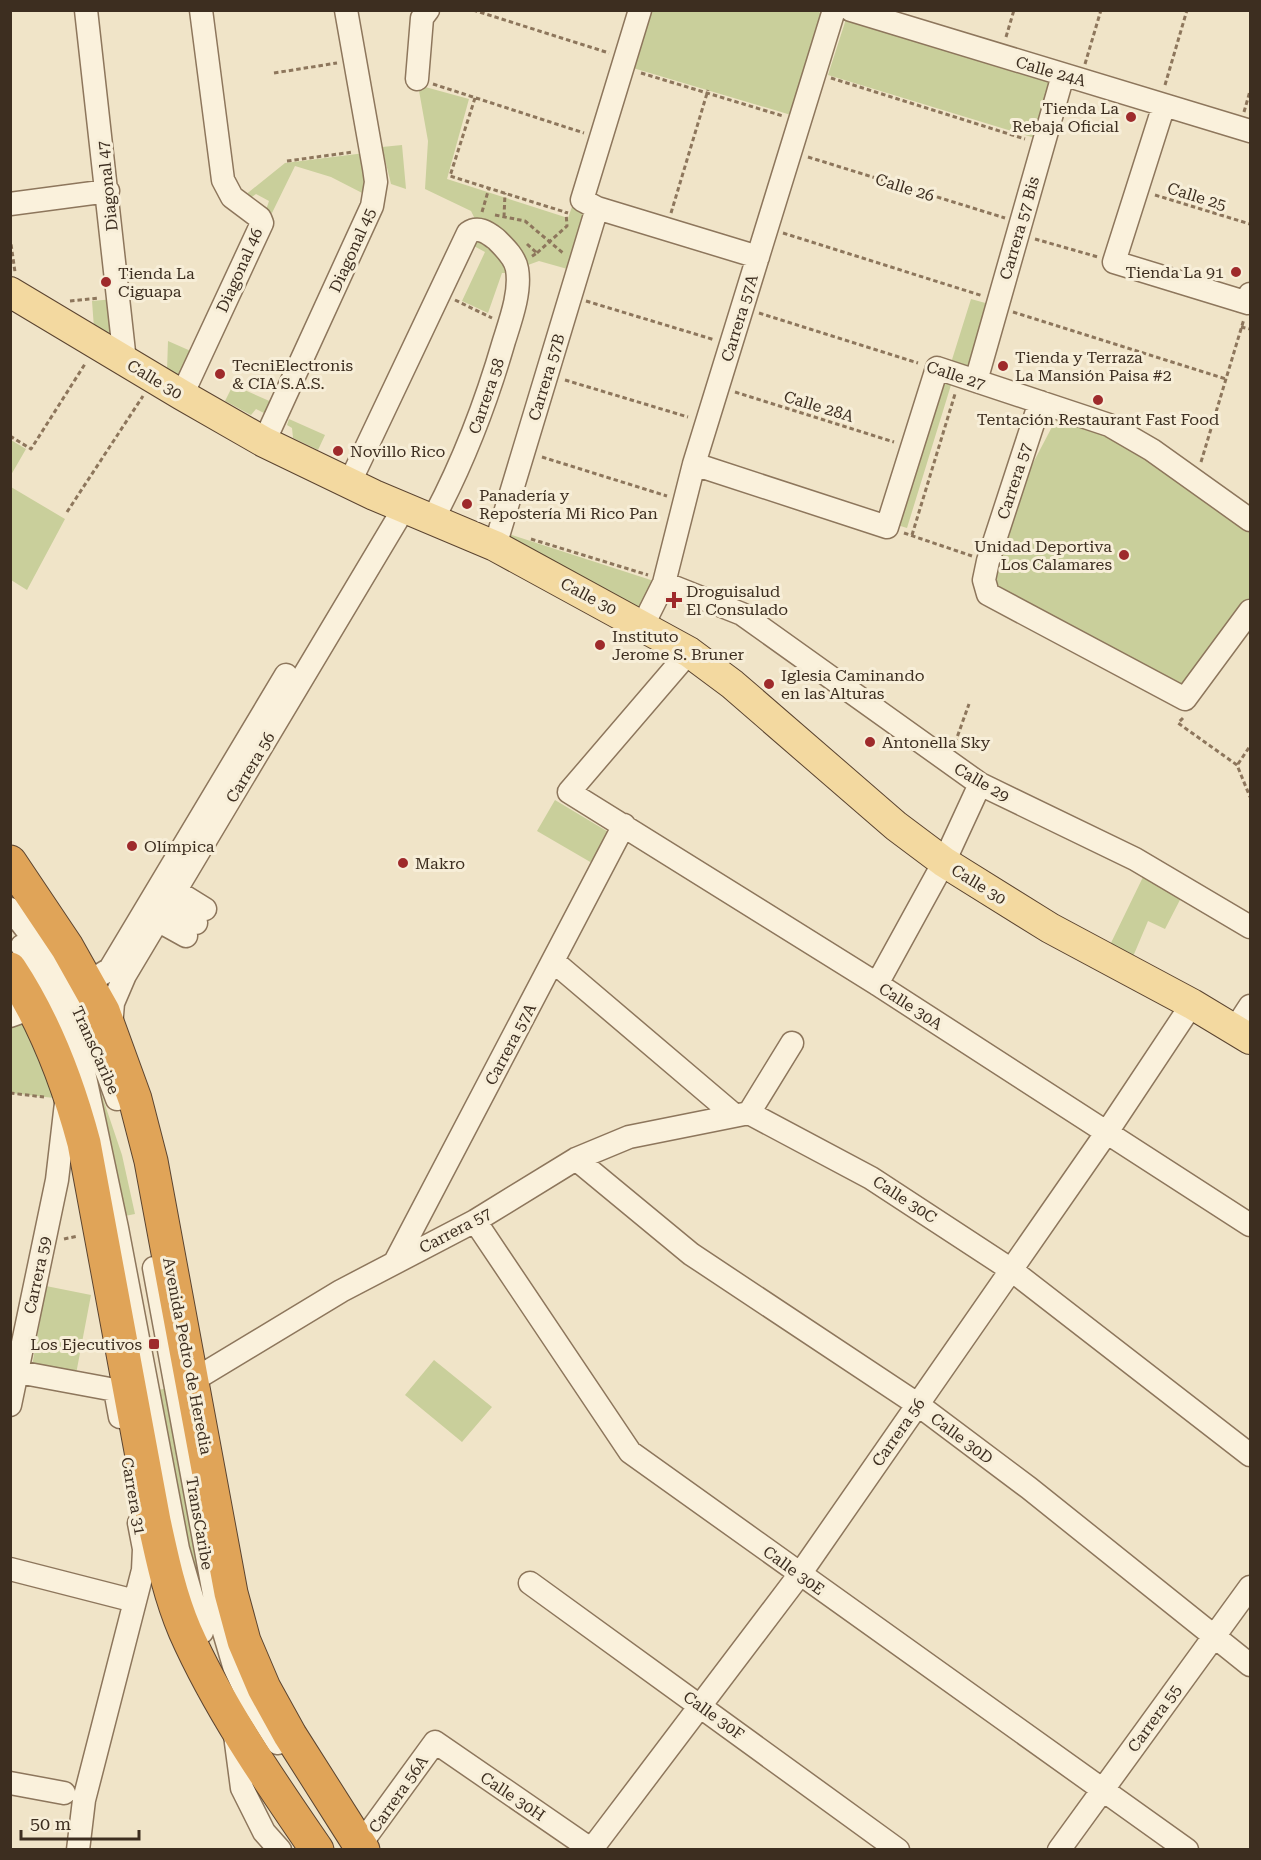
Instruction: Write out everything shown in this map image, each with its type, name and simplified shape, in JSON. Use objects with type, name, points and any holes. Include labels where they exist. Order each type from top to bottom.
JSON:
[{"type":"highway","name":"Avenida Pedro de Heredia","points":[[10,862],[45,912],[84,978],[111,1031],[135,1099],[151,1161],[231,1593],[252,1665],[324,1792],[351,1848]]},
{"type":"highway","points":[[16,995],[67,1094],[89,1168],[162,1558],[184,1629],[232,1719],[317,1850]]},
{"type":"main road","name":"Calle 30","points":[[15,295],[182,396],[264,442],[397,505],[433,519],[497,538],[689,651],[732,684],[896,826],[944,862],[1058,932],[1191,1004],[1245,1025]]},
{"type":"street","name":"Diagonal 47","points":[[86,10],[108,191],[125,361]]},
{"type":"street","name":"Diagonal 46","points":[[182,396],[261,223],[260,218],[230,194],[223,180],[201,10]]},
{"type":"street","name":"Diagonal 45","points":[[264,442],[372,206],[376,182],[353,61],[346,10]]},
{"type":"street","points":[[417,79],[415,72],[422,18],[428,10]]},
{"type":"street","name":"Carrera 57B","points":[[497,538],[570,296],[591,208],[600,138],[640,10]]},
{"type":"street","name":"Carrera 57A","points":[[643,625],[664,581],[694,464],[834,10]]},
{"type":"street","name":"Calle 24A","points":[[851,10],[1251,131]]},
{"type":"street","name":"Carrera 57 Bis","points":[[968,379],[998,304],[1044,145],[1072,77]]},
{"type":"street","points":[[1162,105],[1114,262],[1249,299]]},
{"type":"street","points":[[10,204],[108,191]]},
{"type":"street","points":[[591,208],[758,257]]},
{"type":"street","points":[[349,484],[471,230],[480,230],[493,237],[506,250],[524,261]]},
{"type":"street","name":"Carrera 58","points":[[433,519],[475,432],[509,326],[524,261]]},
{"type":"street","points":[[694,464],[887,527],[937,368]]},
{"type":"street","name":"Calle 27","points":[[937,368],[1109,425],[1152,450],[1251,520]]},
{"type":"street","name":"Carrera 57","points":[[988,561],[1040,402]]},
{"type":"street","name":"Carrera 56","points":[[111,1031],[116,994],[397,505]]},
{"type":"street","name":"Carrera 56","points":[[84,978],[97,977],[110,969],[397,505]]},
{"type":"street","points":[[988,561],[984,580],[988,594],[1185,706],[1251,611]]},
{"type":"street","name":"Calle 29","points":[[664,581],[742,614],[980,784],[1135,859],[1251,927]]},
{"type":"street","name":"Calle 30A","points":[[689,651],[569,792],[877,984],[1251,1225]]},
{"type":"street","points":[[877,984],[944,862],[980,784]]},
{"type":"street","name":"Carrera 57A","points":[[395,1262],[624,825]]},
{"type":"street","points":[[167,906],[196,923],[167,906]]},
{"type":"street","name":"TransCaribe","points":[[10,909],[44,951],[81,1012],[108,1074],[127,1130],[214,1595],[234,1666],[260,1715],[351,1848]]},
{"type":"street","name":"TransCaribe","points":[[10,930],[35,965],[61,1011],[85,1077],[117,1228],[178,1549],[194,1608],[228,1686],[351,1848]]},
{"type":"street","name":"Calle 30C","points":[[553,961],[741,1113],[871,1178],[1010,1269],[1251,1455]]},
{"type":"street","name":"Carrera 56","points":[[591,1849],[800,1574],[1107,1132],[1191,1004]]},
{"type":"street","points":[[741,1113],[792,1043]]},
{"type":"street","name":"Carrera 59","points":[[10,1405],[57,1180],[67,1094]]},
{"type":"street","name":"Carrera 57","points":[[192,1381],[341,1291],[475,1221],[576,1159],[629,1137],[741,1113]]},
{"type":"street","name":"Calle 30D","points":[[576,1159],[691,1254],[917,1404],[1029,1488],[1251,1665]]},
{"type":"street","points":[[57,1180],[66,1167],[74,1164],[89,1168]]},
{"type":"street","name":"Calle 30E","points":[[475,1221],[630,1452],[1186,1850]]},
{"type":"street","name":"Carrera 31","points":[[18,1372],[115,1390],[144,1549],[143,1570],[84,1800],[78,1850]]},
{"type":"street","points":[[10,1569],[135,1601]]},
{"type":"street","name":"Calle 30F","points":[[530,1582],[898,1850]]},
{"type":"street","name":"Carrera 55","points":[[1059,1850],[1213,1635],[1251,1587]]},
{"type":"street","points":[[232,1719],[243,1788],[264,1832],[280,1850]]},
{"type":"street","name":"Carrera 56A","points":[[351,1848],[435,1742]]},
{"type":"street","name":"Calle 30H","points":[[435,1742],[591,1849]]},
{"type":"street","points":[[10,1783],[64,1793]]},
{"type":"path","points":[[473,10],[707,92],[800,121]]},
{"type":"path","points":[[494,17],[496,10]]},
{"type":"path","points":[[1000,56],[1014,10]]},
{"type":"path","points":[[1072,77],[1101,10]]},
{"type":"path","points":[[1162,105],[1187,10]]},
{"type":"path","points":[[274,73],[353,61]]},
{"type":"path","points":[[814,73],[1044,145]]},
{"type":"path","points":[[417,79],[600,138]]},
{"type":"path","points":[[667,229],[707,92]]},
{"type":"path","points":[[474,98],[450,176],[566,212],[591,208]]},
{"type":"path","points":[[287,161],[370,149]]},
{"type":"path","name":"Calle 26","points":[[790,151],[1114,262]]},
{"type":"path","points":[[489,188],[481,214],[525,221],[548,240]]},
{"type":"path","name":"Calle 25","points":[[1137,190],[1251,224]]},
{"type":"path","points":[[505,192],[504,216],[507,222]]},
{"type":"path","points":[[524,261],[537,253],[548,240],[567,226],[566,212]]},
{"type":"path","points":[[766,229],[1226,379]]},
{"type":"path","points":[[10,237],[15,295]]},
{"type":"path","points":[[523,240],[537,253]]},
{"type":"path","points":[[440,293],[509,326]]},
{"type":"path","points":[[68,301],[118,296]]},
{"type":"path","points":[[570,296],[731,345]]},
{"type":"path","points":[[1195,481],[1249,299]]},
{"type":"path","name":"Calle 27","points":[[742,308],[937,368]]},
{"type":"path","points":[[1241,327],[1251,329]]},
{"type":"path","points":[[10,436],[31,448],[97,344]]},
{"type":"path","points":[[546,375],[707,423]]},
{"type":"path","points":[[67,512],[154,379]]},
{"type":"path","points":[[912,536],[968,379]]},
{"type":"path","name":"Calle 28A","points":[[718,387],[913,447]]},
{"type":"path","points":[[524,451],[683,501]]},
{"type":"path","points":[[887,527],[988,561]]},
{"type":"path","points":[[497,538],[664,581]]},
{"type":"path","points":[[948,762],[969,704]]},
{"type":"path","points":[[1185,706],[1178,723],[1237,765],[1251,797]]},
{"type":"path","points":[[1237,765],[1251,746]]},
{"type":"path","points":[[10,1093],[67,1094]]},
{"type":"path","points":[[44,1243],[89,1234]]},
{"type":"green space","points":[[812,10],[822,13],[791,115],[633,68],[650,11]]},
{"type":"green space","points":[[846,19],[1056,83],[1038,139],[828,75]]},
{"type":"green space","points":[[418,85],[469,99],[447,179],[568,218],[573,204],[590,211],[571,270],[539,261],[528,265],[476,221],[471,211],[425,189],[428,141]]},
{"type":"green space","points":[[402,145],[406,189],[391,184],[382,147]]},
{"type":"green space","points":[[365,153],[370,197],[331,177],[295,166],[272,213],[266,210],[269,201],[256,194],[249,199],[244,196],[285,163]]},
{"type":"green space","points":[[472,236],[507,256],[506,273],[502,273],[488,313],[462,301],[485,252],[472,245]]},
{"type":"green space","points":[[114,299],[118,345],[94,328],[92,301]]},
{"type":"green space","points":[[971,299],[989,304],[968,371],[950,366]]},
{"type":"green space","points":[[168,341],[193,352],[181,378],[167,371]]},
{"type":"green space","points":[[938,381],[951,385],[907,528],[894,524]]},
{"type":"green space","points":[[233,385],[274,403],[268,415],[256,409],[251,415],[225,401]]},
{"type":"green space","points":[[289,419],[325,435],[318,450],[293,438],[292,428],[287,425]]},
{"type":"green space","name":"Unidad Deportiva Los Calamares","points":[[1058,420],[1098,429],[1195,488],[1250,531],[1250,602],[1179,687],[991,590],[1022,484],[1053,425]]},
{"type":"green space","points":[[11,440],[26,449],[11,475]]},
{"type":"green space","points":[[11,487],[65,519],[27,590],[11,580]]},
{"type":"green space","points":[[506,533],[657,582],[642,616],[504,541]]},
{"type":"green space","points":[[555,800],[610,833],[592,863],[537,831]]},
{"type":"green space","points":[[1144,875],[1182,896],[1165,929],[1148,921],[1132,959],[1109,947]]},
{"type":"green space","points":[[28,1021],[54,1098],[11,1093],[10,1036],[13,1024]]},
{"type":"green space","points":[[93,1069],[122,1155],[135,1214],[125,1216]]},
{"type":"green space","points":[[46,1286],[91,1295],[76,1374],[32,1366]]},
{"type":"green space","points":[[434,1360],[492,1407],[462,1442],[405,1395]]},
{"type":"green space","points":[[172,1387],[228,1667],[194,1598],[154,1391]]},
{"type":"place","name":"Tienda La Rebaja Oficial","points":[[1131,117]]},
{"type":"place","name":"Tienda La 91","points":[[1236,272]]},
{"type":"place","name":"Tienda La Ciguapa","points":[[106,282]]},
{"type":"place","name":"Tienda y Terraza La Mansión Paisa #2","points":[[1003,366]]},
{"type":"place","name":"TecniElectronis & CIA S.A.S.","points":[[220,374]]},
{"type":"place","name":"Tentación Restaurant Fast Food","points":[[1098,400]]},
{"type":"place","name":"Novillo Rico","points":[[338,451]]},
{"type":"place","name":"Panadería y Repostería Mi Rico Pan","points":[[467,504]]},
{"type":"place","name":"Unidad Deportiva Los Calamares","points":[[1124,555]]},
{"type":"place","name":"Droguisalud El Consulado","points":[[674,600]]},
{"type":"place","name":"Instituto Jerome S. Bruner","points":[[600,645]]},
{"type":"place","name":"Iglesia Caminando en las Alturas","points":[[769,684]]},
{"type":"place","name":"Antonella Sky","points":[[870,742]]},
{"type":"place","name":"Olímpica","points":[[132,846]]},
{"type":"place","name":"Makro","points":[[403,863]]},
{"type":"place","name":"Los Ejecutivos","points":[[154,1344]]}]
